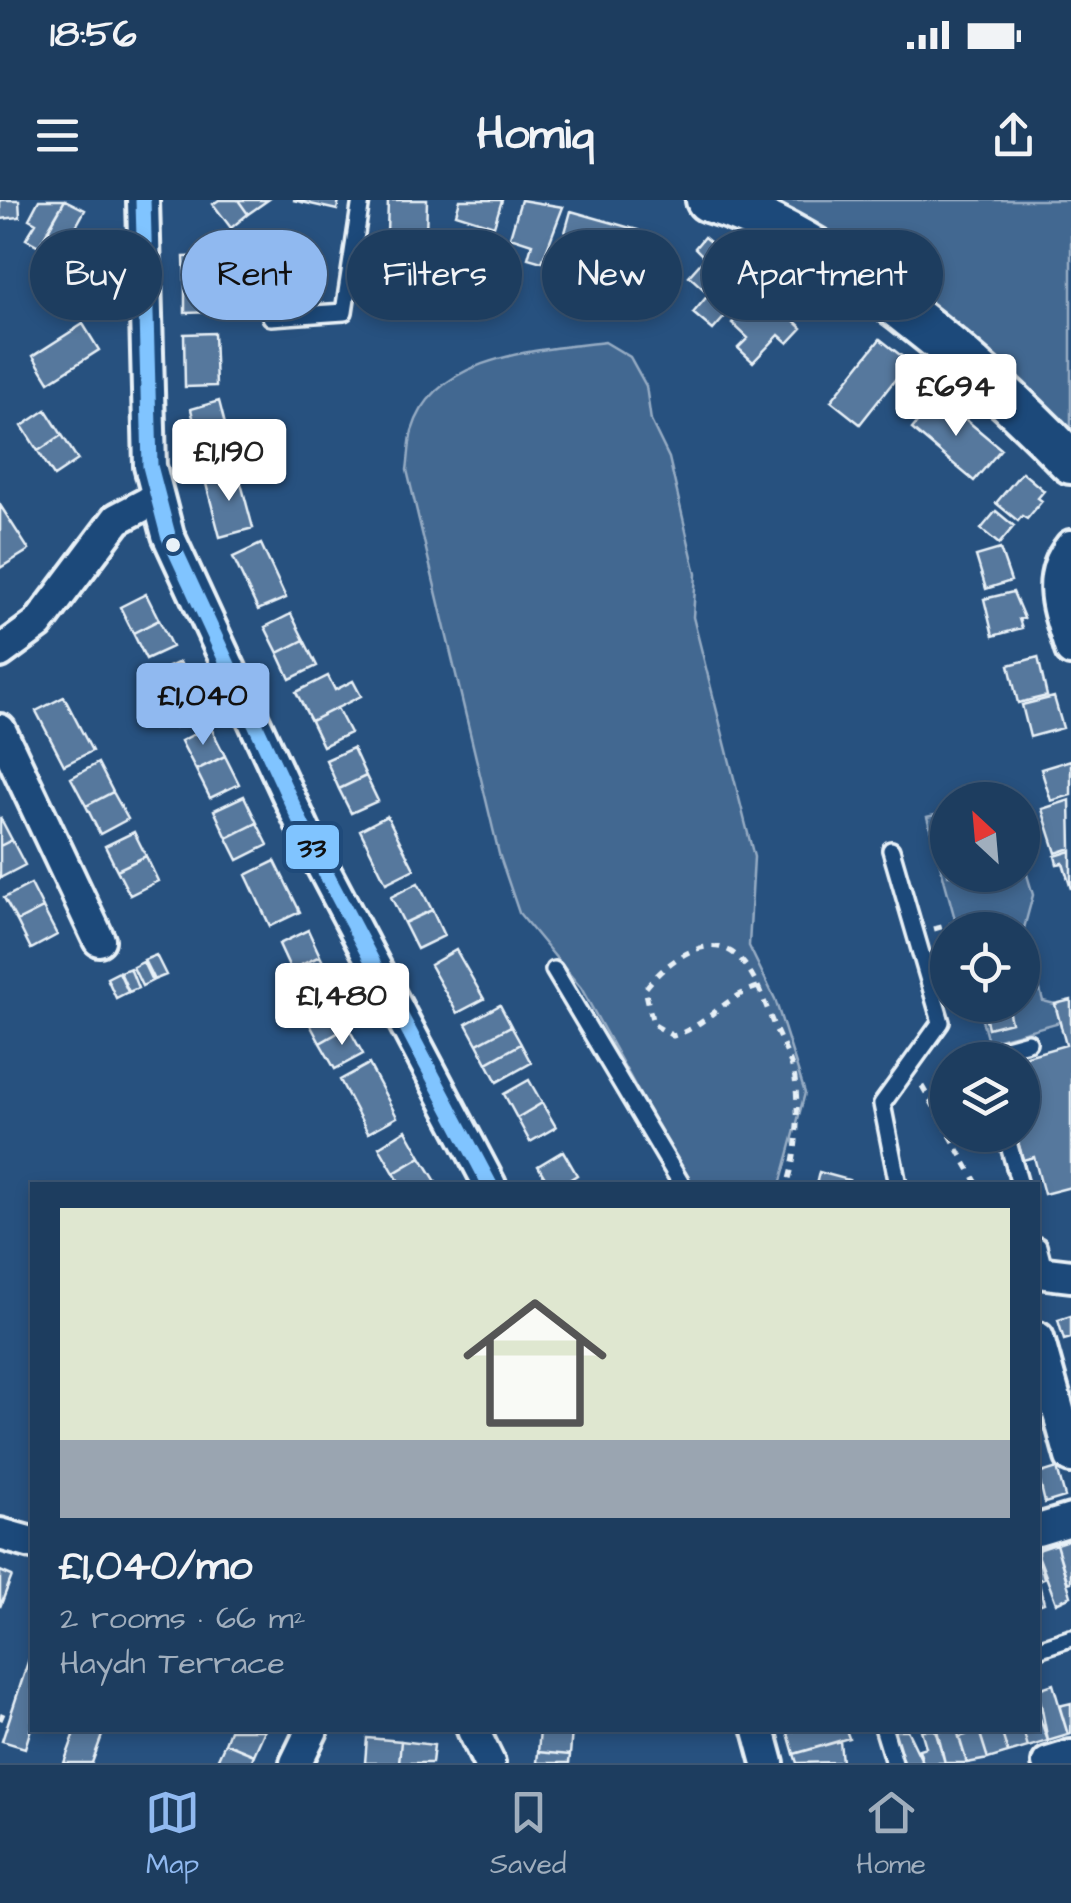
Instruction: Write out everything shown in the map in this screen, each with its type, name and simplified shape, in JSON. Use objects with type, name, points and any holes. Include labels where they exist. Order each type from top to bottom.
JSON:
[{"type":"street","points":[[143,200],[150,466],[155,499],[313,849],[488,1182]]},
{"type":"street","points":[[708,200],[778,229],[881,297],[982,378],[1071,462]]},
{"type":"street","points":[[0,652],[38,624],[118,519],[155,499]]},
{"type":"street","points":[[1071,546],[1058,564],[1054,595],[1071,650]]},
{"type":"street","points":[[0,730],[99,940]]},
{"type":"street","points":[[1040,1353],[1047,1407],[1071,1457]]},
{"type":"street","points":[[1040,1529],[1071,1520]]},
{"type":"street","points":[[0,1534],[30,1543]]},
{"type":"street","points":[[296,1763],[311,1732]]},
{"type":"street","points":[[474,1732],[489,1763]]},
{"type":"street","points":[[760,1732],[768,1763]]},
{"type":"street","points":[[1048,1763],[1071,1756]]},
{"type":"lane","points":[[327,313],[344,312],[361,200]]},
{"type":"lane","points":[[891,850],[941,1022],[882,1104],[897,1182]]},
{"type":"lane","points":[[554,970],[680,1182]]},
{"type":"lane","points":[[1011,1152],[1019,1182]]},
{"type":"lane","points":[[1040,1648],[1071,1638]]},
{"type":"lane","points":[[885,1732],[894,1763]]},
{"type":"path","points":[[758,987],[731,996],[694,1030],[673,1036],[652,1024],[645,990],[666,962],[684,953],[720,947],[740,958],[758,987],[794,1076],[796,1160],[788,1182]]},
{"type":"path","points":[[914,1073],[930,1100]]},
{"type":"path","points":[[960,1152],[976,1182]]},
{"type":"shaded area","points":[[745,200],[1071,200],[1071,438],[909,320],[943,320],[943,230],[786,230]]},
{"type":"shaded area","points":[[605,342],[630,357],[646,386],[651,421],[669,458],[696,574],[693,617],[754,857],[749,946],[775,999],[805,1093],[781,1182],[688,1182],[581,988],[519,913],[499,854],[407,470],[412,431],[424,405],[442,386],[492,361],[551,348]]},
{"type":"shaded area","points":[[948,892],[1033,895],[1028,912],[953,912]]},
{"type":"shaded area","points":[[1040,990],[1043,1001],[1055,1004],[1060,1022],[988,1042],[983,1022],[1040,1022]]},
{"type":"building","points":[[0,200],[19,200],[20,217],[0,219]]},
{"type":"building","points":[[39,200],[65,200],[48,230],[32,230],[36,223],[29,219]]},
{"type":"building","points":[[65,200],[85,210],[74,230],[48,229]]},
{"type":"building","points":[[219,200],[238,200],[248,214],[231,228],[213,204]]},
{"type":"building","points":[[238,200],[268,200],[248,214]]},
{"type":"building","points":[[293,200],[339,200],[337,210]]},
{"type":"building","points":[[388,200],[427,200],[426,230],[387,230]]},
{"type":"building","points":[[460,200],[502,200],[494,226],[456,214]]},
{"type":"building","points":[[521,200],[563,207],[554,230],[542,230],[542,262],[528,258],[532,244],[522,241],[522,230],[512,230]]},
{"type":"building","points":[[571,211],[638,230],[566,230]]},
{"type":"building","points":[[702,261],[702,288],[689,276]]},
{"type":"building","points":[[702,302],[702,320],[722,320],[713,330],[693,313]]},
{"type":"building","points":[[794,320],[802,328],[788,343],[779,335],[753,362],[738,348],[748,338],[732,323]]},
{"type":"building","points":[[83,324],[99,350],[49,382],[33,356]]},
{"type":"building","points":[[214,333],[216,386],[185,387],[184,334]]},
{"type":"building","points":[[880,339],[909,362],[860,424],[831,401]]},
{"type":"building","points":[[939,397],[1001,449],[974,481],[912,429]]},
{"type":"building","points":[[219,401],[234,459],[205,466],[191,409]]},
{"type":"building","points":[[46,410],[62,435],[38,451],[22,426]]},
{"type":"building","points":[[62,435],[78,460],[54,476],[38,451]]},
{"type":"building","points":[[238,472],[253,528],[220,537],[205,480]]},
{"type":"building","points":[[1022,472],[1044,491],[1038,498],[1042,501],[1027,519],[1022,516],[1018,521],[996,503]]},
{"type":"building","points":[[0,505],[29,550],[0,568]]},
{"type":"building","points":[[996,511],[1014,526],[999,544],[981,529]]},
{"type":"building","points":[[261,544],[286,598],[258,610],[233,557]]},
{"type":"building","points":[[1000,549],[1011,581],[986,589],[976,556]]},
{"type":"building","points":[[1013,592],[1024,618],[1019,619],[1022,628],[993,636],[984,599]]},
{"type":"building","points":[[146,594],[159,620],[133,633],[120,607]]},
{"type":"building","points":[[291,614],[304,640],[278,653],[265,627]]},
{"type":"building","points":[[159,620],[172,647],[146,659],[133,633]]},
{"type":"building","points":[[304,640],[317,666],[290,679],[278,653]]},
{"type":"building","points":[[1038,657],[1047,696],[1018,703],[1009,665]]},
{"type":"building","points":[[180,662],[192,687],[163,701],[151,675]]},
{"type":"building","points":[[328,676],[335,690],[353,681],[361,696],[311,721],[296,692]]},
{"type":"building","points":[[192,687],[204,713],[175,727],[163,701]]},
{"type":"building","points":[[64,697],[92,751],[64,765],[36,711]]},
{"type":"building","points":[[1054,697],[1063,728],[1030,737],[1022,705]]},
{"type":"building","points":[[337,708],[350,733],[323,746],[311,721]]},
{"type":"building","points":[[210,726],[225,756],[196,770],[181,741]]},
{"type":"building","points":[[353,748],[366,776],[339,789],[326,760]]},
{"type":"building","points":[[225,756],[239,784],[210,798],[196,770]]},
{"type":"building","points":[[1071,760],[1071,795],[1051,801],[1041,769]]},
{"type":"building","points":[[98,763],[113,792],[86,806],[71,778]]},
{"type":"building","points":[[366,776],[378,801],[351,813],[339,789]]},
{"type":"building","points":[[113,792],[128,819],[100,834],[86,806]]},
{"type":"building","points":[[244,796],[257,823],[227,838],[214,810]]},
{"type":"building","points":[[1070,800],[1071,848],[1056,853],[1042,809]]},
{"type":"building","points":[[387,816],[414,869],[386,883],[360,830]]},
{"type":"building","points":[[0,817],[12,840],[0,846]]},
{"type":"building","points":[[257,823],[268,845],[238,860],[227,838]]},
{"type":"building","points":[[134,832],[146,856],[117,870],[105,846]]},
{"type":"building","points":[[12,840],[25,865],[0,878],[0,846]]},
{"type":"building","points":[[1071,851],[1071,889],[1063,863],[1057,864],[1055,856]]},
{"type":"building","points":[[146,856],[158,881],[130,895],[117,870]]},
{"type":"building","points":[[275,861],[300,912],[270,926],[246,875]]},
{"type":"building","points":[[418,883],[432,910],[404,923],[391,897]]},
{"type":"building","points":[[31,884],[43,908],[17,921],[4,898]]},
{"type":"building","points":[[43,908],[57,935],[31,949],[17,921]]},
{"type":"building","points":[[432,910],[444,936],[417,949],[404,923]]},
{"type":"building","points":[[308,930],[320,956],[291,970],[279,944]]},
{"type":"building","points":[[456,950],[484,999],[457,1013],[430,965]]},
{"type":"building","points":[[156,955],[166,975],[154,980],[144,960]]},
{"type":"building","points":[[320,956],[332,980],[302,994],[291,970]]},
{"type":"building","points":[[143,962],[152,981],[142,986],[133,967]]},
{"type":"building","points":[[130,968],[138,988],[129,992],[120,972]]},
{"type":"building","points":[[119,972],[128,992],[116,998],[107,978]]},
{"type":"building","points":[[1071,1000],[1071,1187],[1044,1194],[1034,1157],[1023,1160],[1021,1152],[1040,1152],[1040,1052],[1066,1045],[1055,1004]]},
{"type":"building","points":[[333,1001],[348,1027],[320,1043],[306,1017]]},
{"type":"building","points":[[500,1005],[511,1026],[477,1044],[466,1024]]},
{"type":"building","points":[[987,1022],[1011,1022],[988,1028]]},
{"type":"building","points":[[511,1026],[521,1044],[487,1063],[477,1044]]},
{"type":"building","points":[[348,1027],[363,1054],[335,1069],[320,1043]]},
{"type":"building","points":[[521,1044],[531,1063],[497,1082],[487,1063]]},
{"type":"building","points":[[369,1064],[397,1117],[368,1133],[340,1080]]},
{"type":"building","points":[[529,1080],[542,1103],[517,1118],[504,1094]]},
{"type":"building","points":[[542,1103],[556,1127],[530,1142],[517,1118]]},
{"type":"building","points":[[406,1130],[421,1157],[394,1173],[379,1147]]},
{"type":"building","points":[[563,1151],[577,1175],[566,1182],[547,1182],[538,1166]]},
{"type":"building","points":[[421,1157],[436,1182],[399,1182],[394,1173]]},
{"type":"building","points":[[819,1172],[849,1180],[848,1182],[817,1182]]},
{"type":"building","points":[[1071,1316],[1071,1338],[1064,1340],[1058,1320]]},
{"type":"building","points":[[1057,1468],[1065,1497],[1045,1503],[1040,1473]]},
{"type":"building","points":[[1071,1539],[1071,1582],[1068,1583],[1056,1544]]},
{"type":"building","points":[[1056,1544],[1071,1596],[1056,1603],[1040,1560],[1040,1549]]},
{"type":"building","points":[[0,1571],[12,1576],[0,1607]]},
{"type":"building","points":[[30,1656],[30,1732],[25,1748],[2,1741]]},
{"type":"building","points":[[1053,1684],[1068,1735],[1048,1741],[1040,1688]]},
{"type":"building","points":[[1071,1703],[1071,1734],[1068,1735],[1059,1706]]},
{"type":"building","points":[[1040,1719],[1048,1741],[1028,1747],[1024,1732],[1040,1732]]},
{"type":"building","points":[[75,1732],[103,1732],[92,1763],[64,1763]]},
{"type":"building","points":[[229,1732],[264,1732],[254,1755],[225,1743]]},
{"type":"building","points":[[540,1732],[572,1732],[570,1755],[538,1752]]},
{"type":"building","points":[[847,1732],[849,1738],[794,1754],[788,1733]]},
{"type":"building","points":[[893,1732],[908,1732],[923,1763],[901,1763]]},
{"type":"building","points":[[922,1732],[936,1732],[945,1763],[923,1763],[919,1749],[926,1747]]},
{"type":"building","points":[[937,1732],[958,1732],[967,1763],[945,1763]]},
{"type":"building","points":[[965,1732],[980,1732],[988,1759],[967,1763],[959,1737],[966,1735]]},
{"type":"building","points":[[979,1732],[1002,1732],[1008,1753],[988,1759]]},
{"type":"building","points":[[1002,1732],[1024,1732],[1028,1747],[1008,1753]]},
{"type":"building","points":[[367,1738],[401,1741],[399,1763],[365,1763]]},
{"type":"building","points":[[401,1741],[434,1745],[432,1763],[399,1763]]},
{"type":"building","points":[[840,1741],[842,1762],[797,1763],[794,1754]]},
{"type":"building","points":[[225,1743],[254,1755],[251,1763],[216,1763]]},
{"type":"building","points":[[538,1752],[570,1755],[569,1763],[537,1763]]},
{"type":"transit line","name":"33","points":[[143,200],[150,466],[168,535],[313,849],[488,1182]]}]
